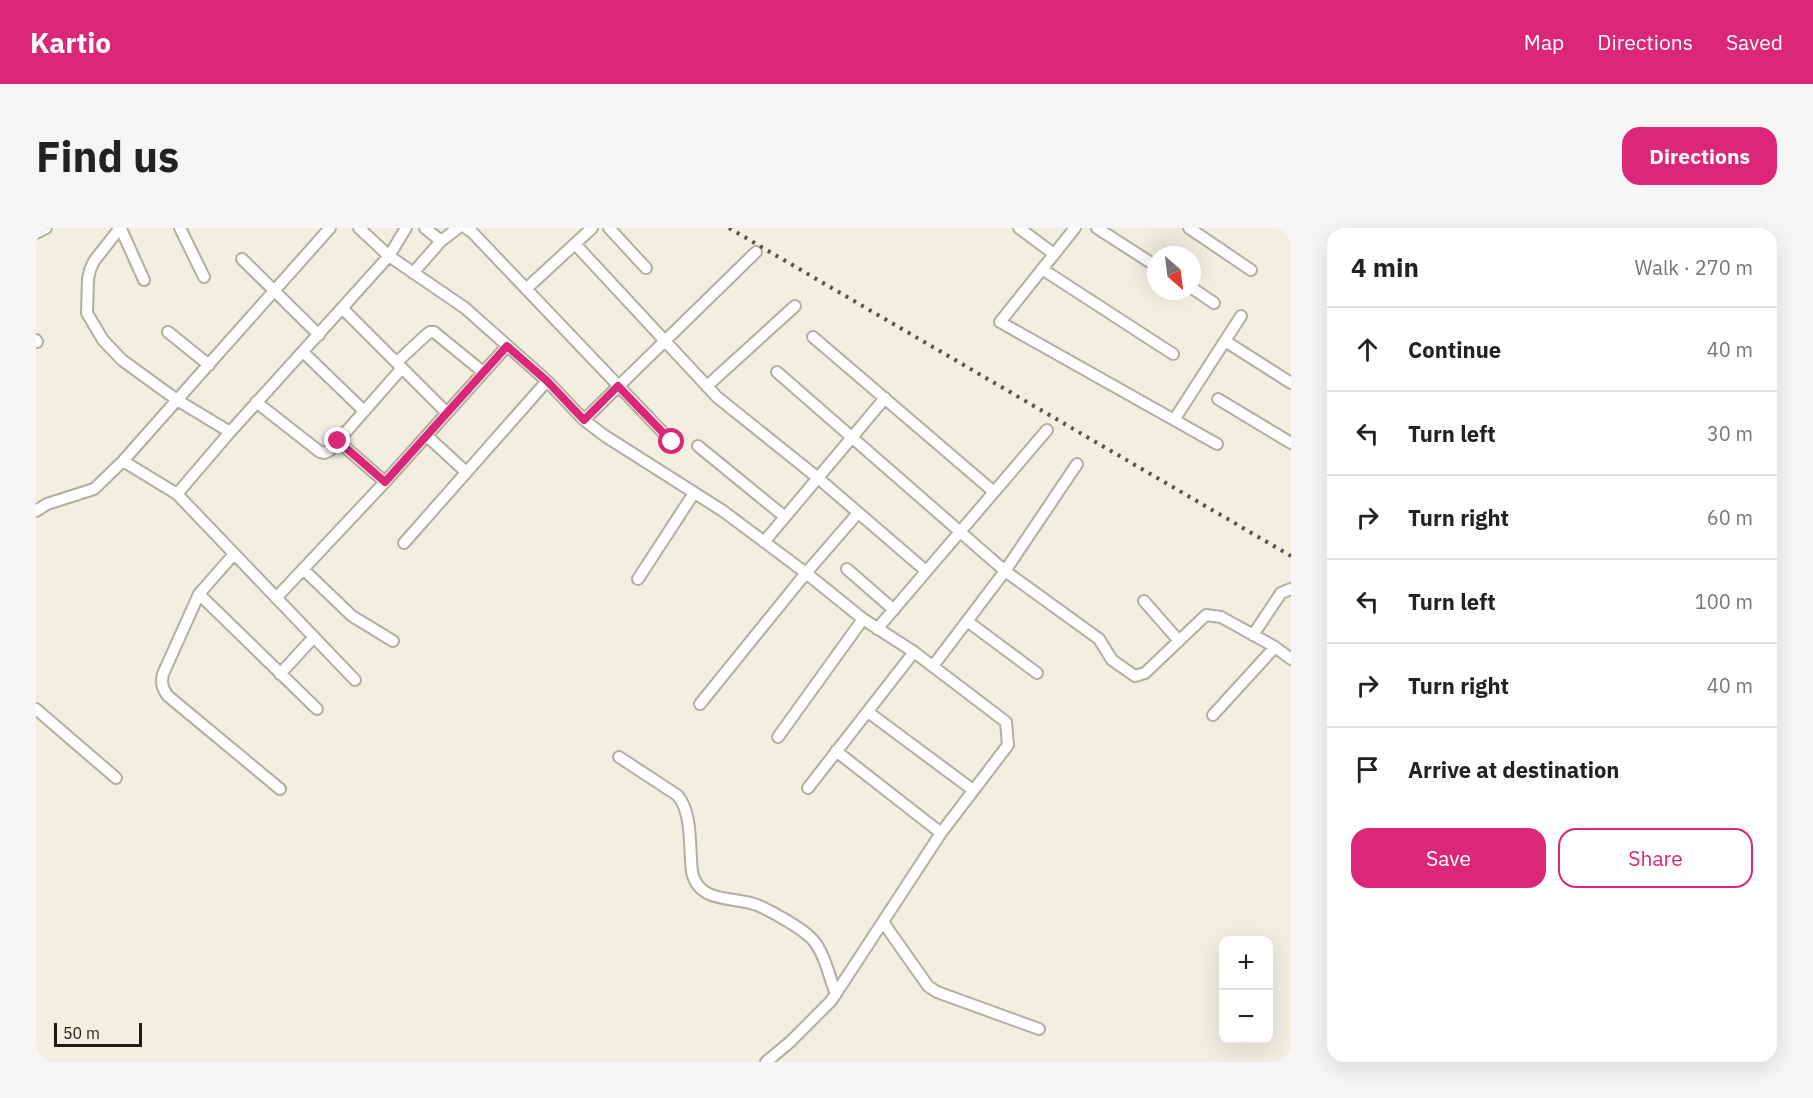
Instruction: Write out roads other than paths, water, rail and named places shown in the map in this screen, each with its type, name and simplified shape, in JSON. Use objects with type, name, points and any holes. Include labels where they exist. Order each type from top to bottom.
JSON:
[{"type":"street","points":[[36,233],[46,228]]},
{"type":"street","points":[[144,280],[121,228],[94,261],[88,279],[87,313],[102,340],[122,360],[177,400],[230,432]]},
{"type":"street","points":[[180,228],[204,277]]},
{"type":"street","points":[[36,511],[47,504],[90,491],[123,461],[330,228]]},
{"type":"street","points":[[359,228],[389,255],[465,308],[547,381],[584,420],[723,512],[806,573],[862,619],[915,652],[1006,722],[1008,745],[941,833],[836,994],[790,1042],[766,1062]]},
{"type":"street","points":[[177,494],[256,402],[389,255],[406,228]]},
{"type":"street","points":[[425,228],[441,241]]},
{"type":"street","points":[[413,273],[441,241],[458,228]]},
{"type":"street","points":[[466,228],[672,442]]},
{"type":"street","points":[[526,289],[592,228]]},
{"type":"street","points":[[609,228],[646,268]]},
{"type":"street","points":[[1019,228],[1054,254]]},
{"type":"street","points":[[1075,228],[1000,322],[1217,444]]},
{"type":"street","points":[[1097,228],[1147,260]]},
{"type":"street","points":[[1189,228],[1251,270]]},
{"type":"street","points":[[575,244],[727,405],[818,478],[926,571]]},
{"type":"street","points":[[584,420],[756,252]]},
{"type":"street","points":[[242,259],[318,334]]},
{"type":"street","points":[[1042,269],[1173,354]]},
{"type":"street","points":[[1201,294],[1214,303]]},
{"type":"street","points":[[707,386],[795,306]]},
{"type":"street","points":[[342,308],[447,413]]},
{"type":"street","points":[[1174,420],[1240,316]]},
{"type":"street","points":[[168,332],[208,365]]},
{"type":"street","points":[[256,402],[324,453],[338,441],[399,365],[430,332],[434,332],[483,372]]},
{"type":"street","points":[[813,337],[994,492]]},
{"type":"street","points":[[1225,341],[1291,383]]},
{"type":"street","points":[[276,598],[385,482],[507,346]]},
{"type":"street","points":[[303,352],[364,411]]},
{"type":"street","points":[[777,372],[1005,571],[1099,639],[1112,660],[1135,676],[1145,673],[1206,615],[1221,617],[1275,647],[1291,659]]},
{"type":"street","points":[[404,543],[547,381]]},
{"type":"street","points":[[764,542],[885,398]]},
{"type":"street","points":[[1218,399],[1291,443]]},
{"type":"street","points":[[877,629],[1047,430]]},
{"type":"street","points":[[427,436],[466,472]]},
{"type":"street","points":[[338,441],[385,482]]},
{"type":"street","points":[[698,446],[785,517]]},
{"type":"street","points":[[123,461],[177,494],[355,680]]},
{"type":"street","points":[[933,666],[1005,571],[1077,464]]},
{"type":"street","points":[[638,579],[694,493]]},
{"type":"street","points":[[700,704],[806,573],[858,513]]},
{"type":"street","points":[[234,554],[199,594],[161,682],[168,696],[280,789]]},
{"type":"street","points":[[303,569],[352,616],[393,641]]},
{"type":"street","points":[[847,569],[894,610]]},
{"type":"street","points":[[1253,635],[1281,593],[1291,589]]},
{"type":"street","points":[[199,594],[317,709]]},
{"type":"street","points":[[1144,601],[1179,640]]},
{"type":"street","points":[[778,737],[862,619]]},
{"type":"street","points":[[967,621],[1037,673]]},
{"type":"street","points":[[280,674],[314,637]]},
{"type":"street","points":[[1213,715],[1275,647]]},
{"type":"street","points":[[808,788],[915,652]]},
{"type":"street","points":[[36,709],[116,778]]},
{"type":"street","points":[[868,712],[974,790]]},
{"type":"street","points":[[836,751],[941,833]]},
{"type":"street","points":[[619,756],[682,800],[687,814],[692,872],[699,888],[713,896],[757,905],[801,930],[817,944],[836,994]]},
{"type":"street","points":[[883,922],[927,986],[937,992],[1039,1029]]},
{"type":"railway","points":[[729,228],[1291,556]]}]
